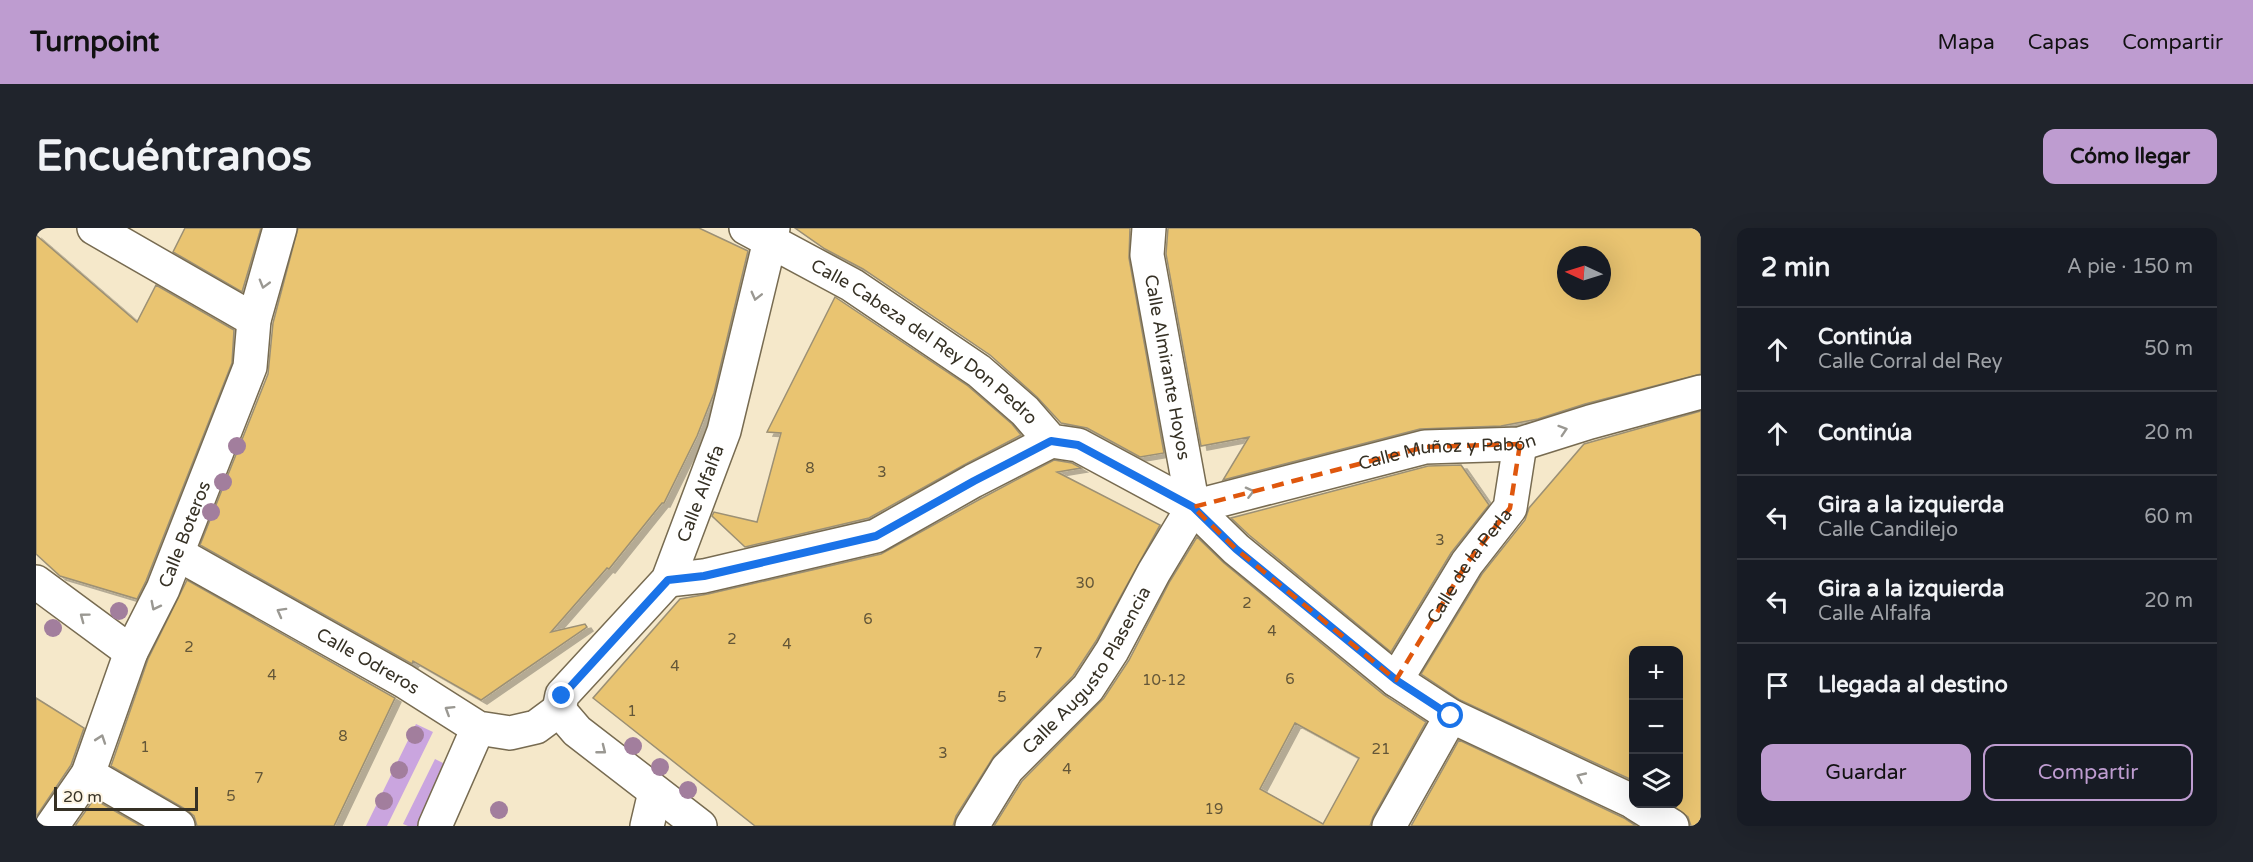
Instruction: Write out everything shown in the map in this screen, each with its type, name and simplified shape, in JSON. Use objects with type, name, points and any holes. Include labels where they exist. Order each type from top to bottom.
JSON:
[{"type":"street","points":[[94,228],[254,320]]},
{"type":"street","name":"Calle Boteros","points":[[52,826],[88,774],[131,652],[178,554],[250,367],[254,320],[280,228]]},
{"type":"street","name":"Calle Almirante Hoyos","points":[[1149,228],[1147,255],[1193,507]]},
{"type":"street","name":"Calle Cabeza del Rey Don Pedro","points":[[763,232],[852,285],[979,371],[1025,411],[1051,441],[1078,445],[1193,507],[1236,549],[1396,680],[1451,716],[1629,800]]},
{"type":"street","name":"Calle Alfalfa","points":[[559,710],[562,696],[668,580],[724,431],[763,232]]},
{"type":"street","name":"Calle Muñoz y Pabón","points":[[1193,507],[1425,447],[1520,444],[1590,422],[1701,392]]},
{"type":"street","points":[[668,580],[704,576],[876,536],[1051,441]]},
{"type":"street","name":"Calle de la Perla","points":[[1396,680],[1467,563],[1510,508],[1520,444]]},
{"type":"street","name":"Calle Augusto Plasencia","points":[[972,826],[1008,769],[1088,688],[1112,651],[1154,572],[1193,507]]},
{"type":"street","name":"Calle Odreros","points":[[178,554],[404,681],[478,728],[510,733],[536,727],[559,710]]},
{"type":"street","points":[[36,582],[131,652]]},
{"type":"street","points":[[559,710],[578,731],[700,826]]},
{"type":"street","points":[[1389,826],[1451,716]]},
{"type":"street","points":[[435,826],[478,728]]},
{"type":"street","points":[[88,774],[178,826]]},
{"type":"street","points":[[646,826],[655,792]]},
{"type":"street","name":"Calle Cabeza del Rey Don Pedro","points":[[1643,808],[1672,826]]},
{"type":"highlighted area","points":[[1520,444],[1510,508],[1467,563],[1396,680],[1236,549],[1193,507],[1425,447]]},
{"type":"shaded area","points":[[416,724],[433,732],[387,826],[366,826]]},
{"type":"shaded area","points":[[435,759],[467,775],[442,826],[403,824]]},
{"type":"building","points":[[185,228],[261,228],[242,292],[173,252]]},
{"type":"building","points":[[298,228],[699,228],[748,251],[714,393],[697,436],[664,503],[609,569],[607,568],[551,632],[585,624],[587,627],[481,700],[413,661],[412,664],[200,545],[268,374],[273,323]]},
{"type":"building","points":[[795,228],[1130,228],[1129,258],[1164,453],[1140,457],[1087,428],[1061,423],[1037,397],[990,355],[863,269],[825,249]]},
{"type":"building","points":[[1168,228],[1701,228],[1701,374],[1585,404],[1538,419],[1501,426],[1420,429],[1223,480],[1249,437],[1201,446],[1166,254]]},
{"type":"building","points":[[36,235],[137,322],[156,285],[234,330],[232,363],[137,599],[60,576],[36,554]]},
{"type":"building","points":[[835,297],[968,386],[1012,424],[1021,435],[869,518],[745,547],[712,516],[714,512],[757,522],[781,433],[767,432]]},
{"type":"building","points":[[1701,411],[1701,826],[1691,826],[1688,817],[1676,808],[1683,808],[1683,646],[1629,646],[1629,779],[1460,700],[1421,674],[1482,574],[1525,520],[1529,508],[1584,444]]},
{"type":"building","points":[[1054,460],[1072,463],[1081,468],[1057,472],[1160,525],[1096,641],[1073,676],[994,756],[956,816],[953,826],[755,826],[593,698],[680,599],[881,554]]},
{"type":"building","points":[[1461,465],[1489,505],[1451,553],[1391,652],[1231,518],[1428,466]]},
{"type":"building","points":[[1197,537],[1224,563],[1384,695],[1426,722],[1370,826],[994,826],[1022,781],[1104,698],[1129,660],[1170,581]],"holes":[[[1295,723],[1359,758],[1323,824],[1260,789]]]},
{"type":"building","points":[[187,580],[395,698],[334,826],[197,826],[194,816],[187,810],[111,766],[148,659]]},
{"type":"building","points":[[36,698],[84,728],[71,765],[36,817]]},
{"type":"building","points":[[1459,740],[1624,818],[1636,826],[1411,826]]},
{"type":"building","points":[[94,799],[141,826],[75,826]]},
{"type":"route","points":[[562,696],[668,580],[704,576],[876,536],[1051,441],[1078,445],[1193,507],[1236,549],[1396,680],[1451,716]]}]
